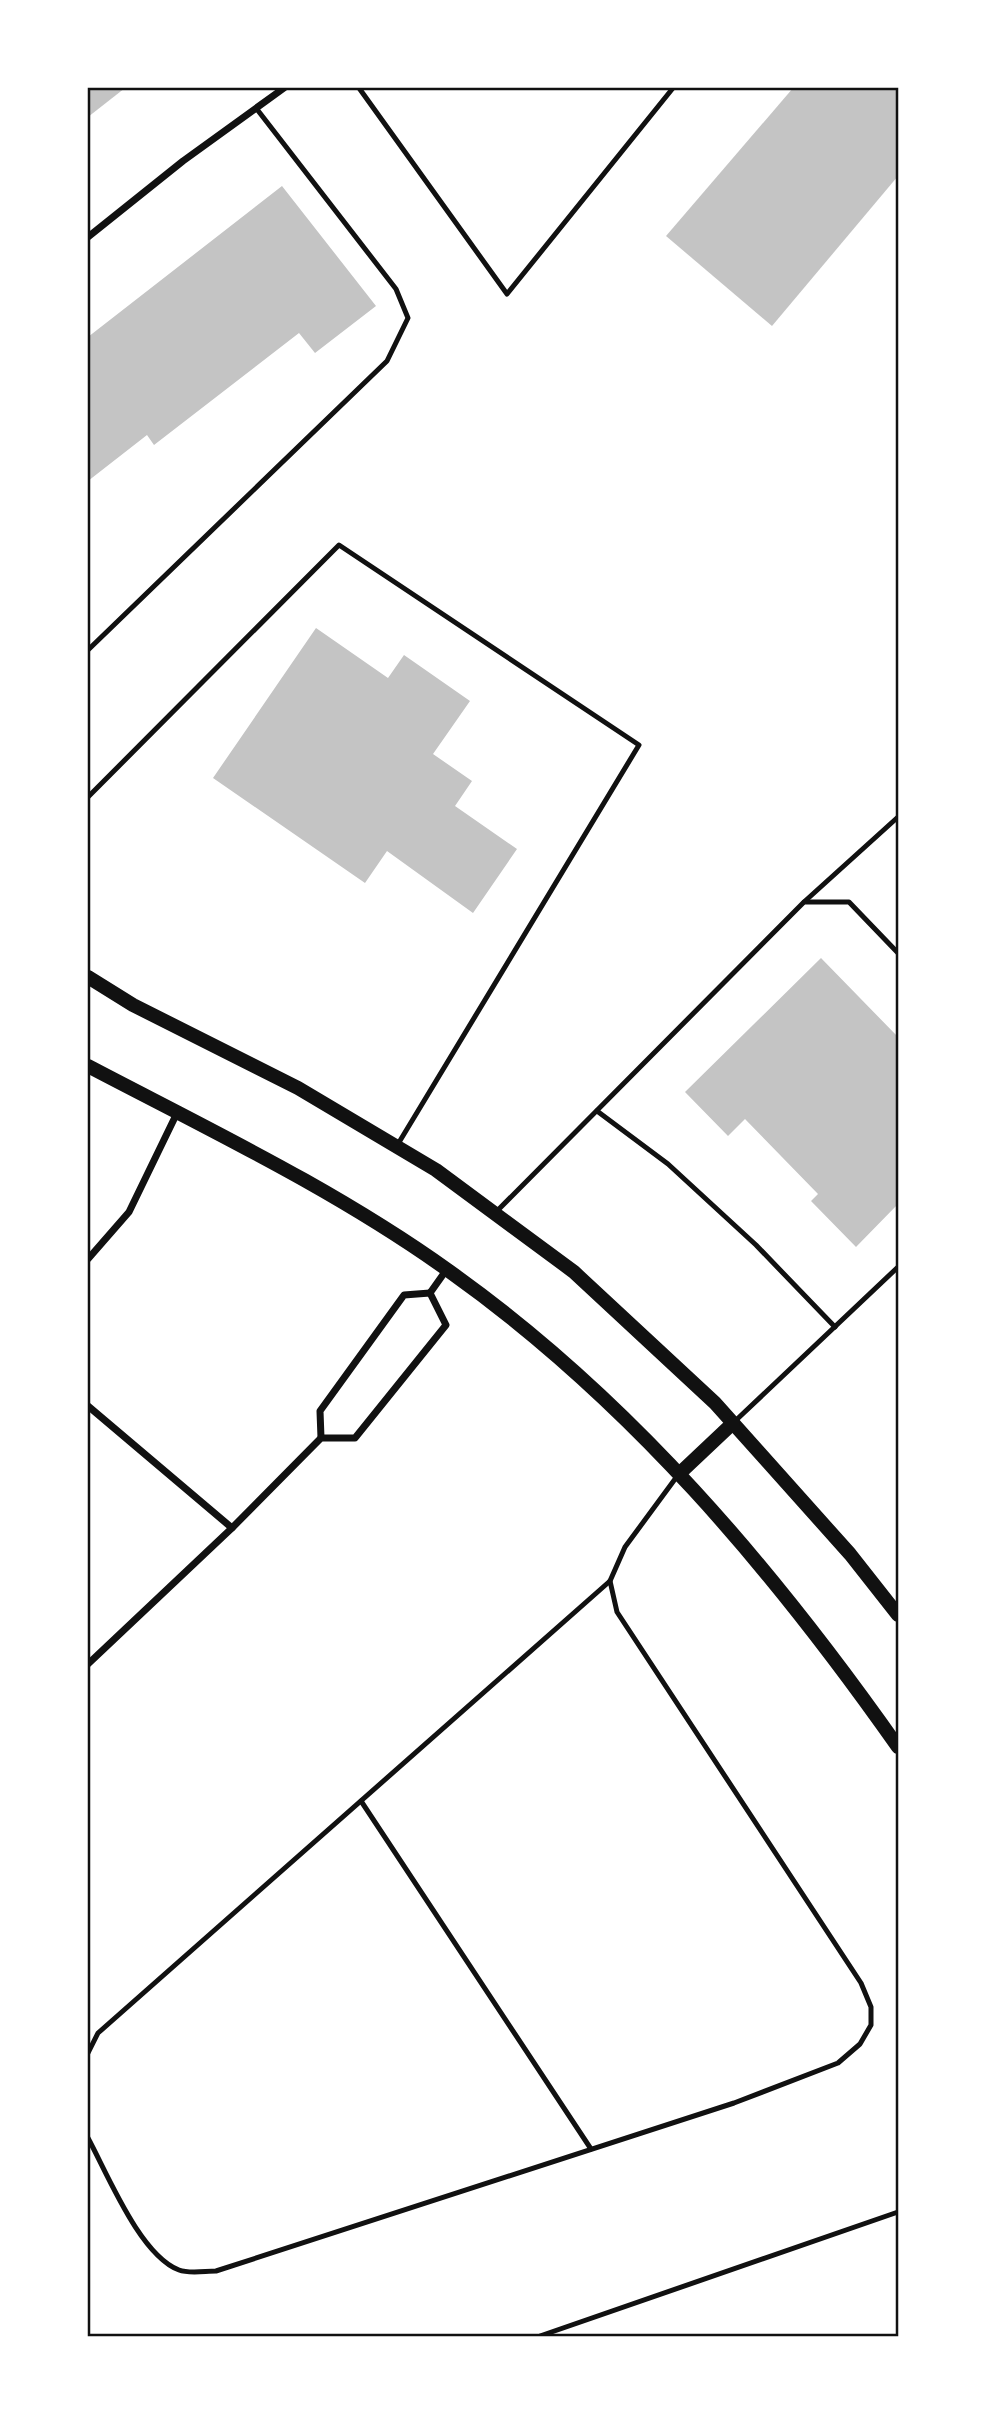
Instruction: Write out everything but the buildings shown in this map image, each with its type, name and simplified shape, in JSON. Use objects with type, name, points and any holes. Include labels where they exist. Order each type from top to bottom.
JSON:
[{"type":"main road","points":[[88,977],[133,1005],[298,1088],[436,1170],[574,1272],[733,1423],[850,1554],[898,1615]]},
{"type":"main road","points":[[88,1066],[321,1189],[447,1269],[558,1354],[680,1473],[799,1612],[898,1747]]},
{"type":"main road","points":[[680,1473],[733,1423]]},
{"type":"street","points":[[88,237],[284,88]]},
{"type":"street","points":[[88,1259],[129,1212],[177,1113]]},
{"type":"street","points":[[430,1293],[447,1269]]},
{"type":"street","points":[[321,1438],[320,1411],[404,1295],[430,1293]]},
{"type":"street","points":[[88,1664],[232,1528],[321,1438],[355,1438],[446,1325],[430,1293]]},
{"type":"street","points":[[88,1406],[232,1528]]},
{"type":"lane","points":[[359,88],[508,294],[673,88]]},
{"type":"lane","points":[[88,650],[387,361],[408,318],[396,289],[256,108]]},
{"type":"lane","points":[[88,797],[339,545],[639,745],[396,1146]]},
{"type":"lane","points":[[495,1213],[804,902],[898,817]]},
{"type":"lane","points":[[804,902],[849,902],[898,953]]},
{"type":"lane","points":[[597,1111],[668,1164],[757,1245],[835,1327]]},
{"type":"lane","points":[[733,1423],[898,1267]]},
{"type":"lane","points":[[88,2053],[98,2033],[610,1581],[625,1547],[680,1473]]},
{"type":"lane","points":[[88,2138],[139,2232],[163,2262],[182,2272],[216,2271],[734,2103],[838,2063],[860,2044],[870,2025],[871,2016],[871,2007],[861,1983],[617,1612],[610,1581]]},
{"type":"lane","points":[[361,1801],[592,2149]]},
{"type":"lane","points":[[540,2336],[898,2212]]}]
